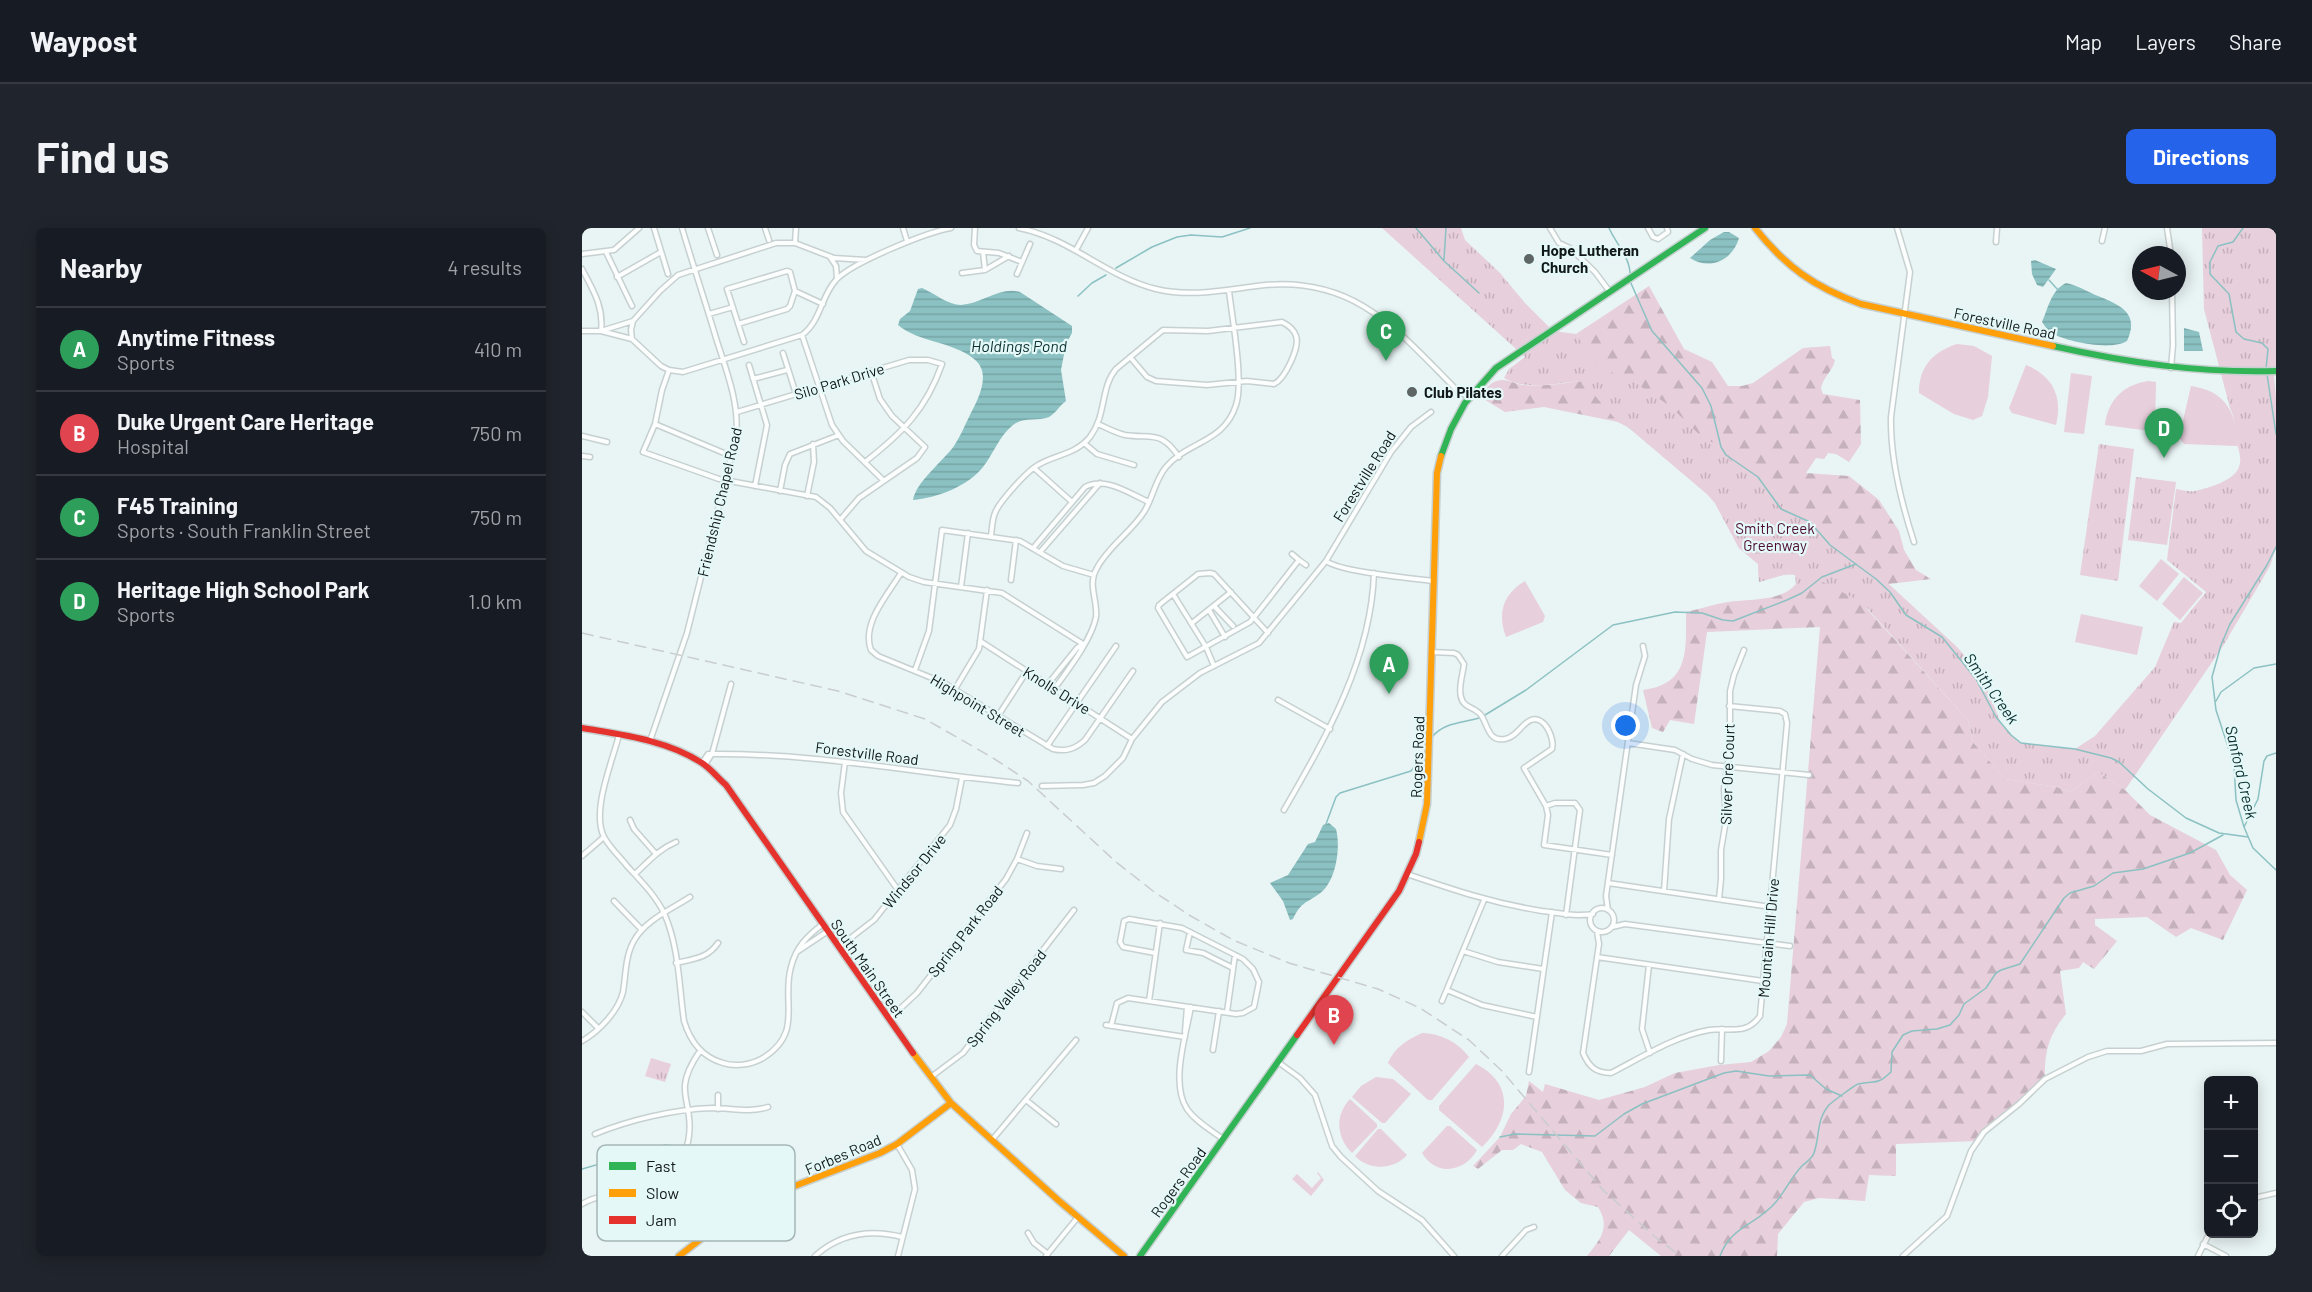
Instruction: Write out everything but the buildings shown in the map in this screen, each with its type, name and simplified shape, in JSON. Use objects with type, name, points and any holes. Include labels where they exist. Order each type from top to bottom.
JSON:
[{"type":"main road","name":"Rogers Road","points":[[1140,1256],[1399,891],[1422,838],[1427,804],[1437,473],[1451,428],[1468,396],[1493,371],[1521,351],[1705,228]]},
{"type":"main road","name":"Forestville Road","points":[[1755,228],[1782,261],[1820,289],[1861,304],[2117,360],[2171,369],[2209,372],[2276,371]]},
{"type":"main road","name":"South Main Street","points":[[582,728],[650,741],[688,756],[702,763],[726,785],[889,1020],[951,1103],[1125,1256]]},
{"type":"main road","name":"Forbes Road","points":[[795,1186],[863,1160],[897,1144],[951,1103]]},
{"type":"main road","name":"Forbes Road","points":[[679,1256],[697,1241]]},
{"type":"street","points":[[582,254],[606,252],[620,246],[639,228]]},
{"type":"street","points":[[654,228],[668,274]]},
{"type":"street","name":"Friendship Chapel Road","points":[[650,741],[687,633],[737,429],[737,411],[682,228]]},
{"type":"street","points":[[710,228],[717,255]]},
{"type":"street","points":[[765,228],[769,240]]},
{"type":"street","points":[[795,243],[796,228]]},
{"type":"street","points":[[903,228],[907,242]]},
{"type":"street","points":[[582,331],[601,331],[632,339],[661,366],[683,372],[802,335],[811,328],[837,279],[867,261],[907,242],[951,228]]},
{"type":"street","points":[[975,228],[975,248],[983,252],[999,253],[1022,262]]},
{"type":"street","points":[[1019,228],[1050,237],[1111,270],[1152,288],[1199,294],[1265,285],[1299,285],[1325,290],[1359,303],[1395,327],[1460,393],[1468,396]]},
{"type":"street","points":[[1076,250],[1088,228]]},
{"type":"street","points":[[1550,228],[1560,243],[1570,248],[1595,272],[1610,293]]},
{"type":"street","points":[[1648,228],[1653,237],[1658,239],[1668,232],[1666,228]]},
{"type":"street","points":[[1897,228],[1910,272],[1890,436],[1892,453],[1914,542]]},
{"type":"street","points":[[1996,242],[1997,228]]},
{"type":"street","points":[[2102,241],[2104,228]]},
{"type":"street","points":[[2167,228],[2170,246]]},
{"type":"street","points":[[632,339],[633,321],[660,291],[678,275],[695,269],[776,243],[795,243],[830,256],[867,261]]},
{"type":"street","points":[[1017,274],[1030,244]]},
{"type":"street","points":[[606,252],[632,306]]},
{"type":"street","points":[[617,277],[661,252]]},
{"type":"street","points":[[983,252],[985,270]]},
{"type":"street","points":[[830,256],[836,266],[837,279]]},
{"type":"street","points":[[962,273],[985,270],[1009,256]]},
{"type":"street","points":[[582,269],[600,303],[601,331]]},
{"type":"street","points":[[738,324],[787,309],[795,291],[790,272],[784,271],[727,289],[733,307],[738,324],[744,342]]},
{"type":"street","points":[[795,291],[823,304]]},
{"type":"street","points":[[1055,688],[1081,651],[1095,620],[1092,584],[1100,563],[1143,513],[1161,474],[1168,465],[1207,440],[1227,423],[1236,405],[1238,382],[1229,291]]},
{"type":"street","points":[[2171,369],[2172,300]]},
{"type":"street","points":[[709,314],[733,307]]},
{"type":"street","points":[[601,331],[633,321]]},
{"type":"street","points":[[991,536],[993,518],[997,508],[1034,468],[1072,452],[1084,443],[1098,424],[1110,376],[1130,357],[1163,330],[1207,331],[1282,322],[1293,329],[1296,336],[1291,359],[1284,376],[1274,384],[1257,381],[1207,385],[1156,381],[1147,377],[1130,357]]},
{"type":"street","points":[[802,335],[832,425],[883,480]]},
{"type":"street","points":[[783,353],[796,394]]},
{"type":"street","name":"Silo Park Drive","points":[[737,411],[909,360],[928,360],[942,364],[932,392],[906,428]]},
{"type":"street","points":[[749,366],[767,425],[755,486]]},
{"type":"street","points":[[669,370],[655,424],[643,452],[725,480],[822,500],[866,551],[901,573],[919,581],[1002,593],[1083,644]]},
{"type":"street","points":[[753,379],[787,370]]},
{"type":"street","points":[[840,520],[859,498],[917,458],[925,447],[892,416],[880,399],[871,371]]},
{"type":"street","name":"Forestville Road","points":[[1041,786],[1063,787],[1094,783],[1113,769],[1123,758],[1132,739],[1162,702],[1186,682],[1250,649],[1268,633],[1326,561],[1391,452],[1411,426],[1431,412]]},
{"type":"street","points":[[655,424],[731,456]]},
{"type":"street","points":[[1098,424],[1124,435],[1162,438],[1169,443],[1179,457]]},
{"type":"street","points":[[865,462],[906,428]]},
{"type":"street","points":[[780,491],[787,458],[795,450],[839,435]]},
{"type":"street","points":[[582,436],[607,442]]},
{"type":"street","points":[[1084,443],[1097,454],[1134,465]]},
{"type":"street","points":[[807,496],[814,462],[813,444]]},
{"type":"street","points":[[582,456],[590,458]]},
{"type":"street","points":[[1034,468],[1072,502]]},
{"type":"street","points":[[1034,547],[1085,487],[1092,483],[1111,485],[1149,502]]},
{"type":"street","points":[[1041,551],[1101,483]]},
{"type":"street","points":[[915,670],[928,637],[942,530],[1016,540],[1034,547],[1063,566],[1094,575]]},
{"type":"street","points":[[961,587],[968,533]]},
{"type":"street","points":[[1011,580],[1016,540]]},
{"type":"street","points":[[1292,554],[1306,565]]},
{"type":"street","points":[[1268,633],[1254,617],[1215,574],[1202,572],[1159,604],[1159,613],[1187,657],[1245,626],[1254,617],[1299,560]]},
{"type":"street","points":[[1326,561],[1331,565],[1433,581]]},
{"type":"street","name":"Highpoint Street","points":[[901,573],[873,619],[869,645],[875,654],[955,689],[1047,746]]},
{"type":"street","points":[[1284,810],[1330,729],[1355,667],[1366,625],[1374,573]]},
{"type":"street","points":[[955,689],[975,658],[980,641],[987,590]]},
{"type":"street","points":[[1192,623],[1231,592]]},
{"type":"street","points":[[1173,594],[1206,647],[1214,666]]},
{"type":"street","points":[[1214,606],[1233,626]]},
{"type":"street","points":[[1209,610],[1225,637]]},
{"type":"street","name":"Knolls Drive","points":[[980,641],[1132,739]]},
{"type":"street","points":[[1048,684],[1077,648],[1083,644]]},
{"type":"street","points":[[1116,646],[1047,746],[1066,751],[1079,745],[1133,671]]},
{"type":"street","points":[[1625,924],[1613,917],[1608,910],[1606,896],[1636,685],[1644,656],[1643,646]]},
{"type":"street","name":"Silver Ore Court","points":[[1719,899],[1720,850],[1726,820],[1724,789],[1730,733],[1729,706],[1734,675],[1744,650]]},
{"type":"street","points":[[1431,652],[1454,653],[1462,660],[1464,664],[1461,698],[1464,703],[1481,715],[1488,732],[1493,736],[1504,739],[1513,736],[1534,720],[1542,722],[1552,735],[1554,740],[1552,749],[1524,768],[1546,806],[1548,815],[1544,845],[1612,855]]},
{"type":"street","points":[[998,716],[1027,671]]},
{"type":"street","points":[[702,763],[706,763],[712,754],[730,684]]},
{"type":"street","points":[[1278,700],[1330,729]]},
{"type":"street","name":"Mountain Hill Drive","points":[[1597,931],[1598,957],[1583,1053],[1587,1063],[1594,1070],[1611,1073],[1650,1053],[1708,1030],[1746,1029],[1755,1024],[1760,1016],[1786,732],[1785,714],[1780,711],[1729,706]]},
{"type":"street","points":[[620,735],[601,803],[599,817],[604,837],[653,895],[664,914],[672,935],[684,1021],[688,1033],[700,1051],[720,1062],[732,1065],[756,1061],[777,1047],[788,1020],[789,971],[806,937],[823,924]]},
{"type":"street","points":[[1628,743],[1675,750],[1712,765],[1809,775]]},
{"type":"street","name":"Forestville Road","points":[[712,754],[771,754],[1018,783]]},
{"type":"street","points":[[1664,891],[1668,826],[1683,754]]},
{"type":"street","points":[[846,762],[841,793],[843,812],[898,890]]},
{"type":"street","name":"Windsor Drive","points":[[839,947],[865,929],[950,825],[954,817],[962,778]]},
{"type":"street","points":[[1546,806],[1555,803],[1575,803],[1580,810],[1566,915]]},
{"type":"street","points":[[630,820],[634,829],[656,854]]},
{"type":"street","name":"Spring Park Road","points":[[889,1020],[917,993],[1005,879],[1017,859],[1027,833]]},
{"type":"street","points":[[582,855],[604,837]]},
{"type":"street","points":[[635,874],[656,854],[676,842]]},
{"type":"street","points":[[1017,859],[1037,866],[1061,869]]},
{"type":"street","points":[[1407,874],[1485,900],[1566,915],[1593,914],[1599,909],[1606,896]]},
{"type":"street","points":[[1608,883],[1771,907]]},
{"type":"street","points":[[582,1041],[598,1028],[619,1004],[629,949],[642,930],[690,897]]},
{"type":"street","points":[[1442,1001],[1485,900]]},
{"type":"street","points":[[614,901],[642,930]]},
{"type":"street","points":[[1599,909],[1608,910]]},
{"type":"street","name":"Spring Valley Road","points":[[931,1077],[963,1053],[1074,910]]},
{"type":"street","points":[[1529,1071],[1552,912]]},
{"type":"street","points":[[1591,924],[1593,914]]},
{"type":"street","points":[[1580,916],[1597,931],[1606,931],[1625,924],[1790,946]]},
{"type":"street","points":[[1612,927],[1613,917]]},
{"type":"street","points":[[1155,953],[1123,947],[1120,942],[1122,923],[1126,919],[1182,928],[1249,963],[1259,982],[1254,1007],[1243,1013],[1128,998],[1120,1001],[1114,1008],[1109,1026],[1185,1035]]},
{"type":"street","points":[[1149,1001],[1160,923]]},
{"type":"street","points":[[798,951],[828,931]]},
{"type":"street","name":"Mountain Hill Drive","points":[[1599,944],[1606,931]]},
{"type":"street","points":[[1190,932],[1186,950],[1203,953],[1233,968]]},
{"type":"street","points":[[676,963],[704,956],[712,952],[718,943]]},
{"type":"street","points":[[1463,951],[1498,962],[1543,969]]},
{"type":"street","points":[[1227,1012],[1235,955]]},
{"type":"street","points":[[1598,957],[1763,981]]},
{"type":"street","points":[[1649,965],[1642,1029],[1650,1053]]},
{"type":"street","points":[[1447,990],[1482,1005],[1537,1017]]},
{"type":"street","points":[[1189,1007],[1184,1029],[1180,1090],[1186,1108],[1199,1122],[1224,1140]]},
{"type":"street","points":[[1213,1050],[1219,1011]]},
{"type":"street","points":[[582,1012],[598,1028]]},
{"type":"street","points":[[1721,1061],[1722,1029]]},
{"type":"street","points":[[991,1140],[1076,1040]]},
{"type":"street","points":[[1903,1256],[1947,1216],[1966,1163],[1984,1132],[2019,1104],[2045,1079],[2088,1057],[2107,1051],[2141,1052],[2167,1044],[2276,1043]]},
{"type":"street","points":[[688,1145],[690,1129],[685,1082],[700,1051]]},
{"type":"street","points":[[1277,1062],[1300,1078],[1315,1095],[1330,1142],[1341,1157],[1378,1191],[1422,1220],[1454,1256]]},
{"type":"street","points":[[718,1095],[718,1108]]},
{"type":"street","points":[[1026,1100],[1056,1124]]},
{"type":"street","points":[[594,1134],[640,1118],[718,1108],[759,1110],[768,1107]]},
{"type":"street","points":[[897,1144],[908,1160],[915,1179],[914,1198],[898,1256]]},
{"type":"street","points":[[2258,1197],[2276,1193]]},
{"type":"street","points":[[582,1204],[597,1198]]},
{"type":"street","points":[[1028,1233],[1034,1243],[1047,1255],[1078,1217]]},
{"type":"street","points":[[1503,1256],[1526,1230],[1534,1227]]},
{"type":"street","points":[[815,1256],[824,1249],[856,1234],[877,1232],[902,1237]]},
{"type":"street","points":[[2198,1256],[2206,1238]]},
{"type":"street","points":[[2203,1244],[2226,1256]]},
{"type":"green space","name":"Smith Creek Greenway","points":[[1382,228],[1461,228],[1465,240],[1500,273],[1553,331],[1576,334],[1588,352],[1589,362],[1634,382],[1670,406],[1705,440],[1719,444],[1731,461],[1756,476],[1787,506],[1878,574],[1957,647],[1983,677],[2001,724],[2011,735],[2021,743],[2075,749],[2095,736],[2155,667],[2174,622],[2181,623],[2206,592],[2167,560],[2176,489],[2193,491],[2213,486],[2232,476],[2240,464],[2233,417],[2204,309],[2202,228],[2276,228],[2276,375],[2274,376],[2276,548],[2270,566],[2223,646],[2125,790],[2098,772],[2070,792],[2057,787],[2005,779],[1973,742],[1968,720],[1866,607],[1823,582],[1796,584],[1795,574],[1774,576],[1759,582],[1758,564],[1739,548],[1715,503],[1707,494],[1628,427],[1618,422],[1582,381],[1532,385],[1504,378],[1509,369],[1525,357]]},
{"type":"green space","name":"Smith Creek Greenway","points":[[1649,286],[1684,349],[1712,362],[1728,386],[1753,383],[1803,348],[1830,346],[1832,358],[1835,360],[1821,389],[1823,394],[1860,400],[1861,444],[1849,462],[1836,454],[1828,453],[1824,459],[1816,458],[1806,473],[1849,476],[1879,500],[1899,531],[1904,550],[1916,570],[1931,579],[1889,584],[1866,608],[1968,720],[1973,742],[2005,779],[2057,787],[2070,792],[2098,772],[2125,790],[2150,815],[2216,850],[2230,875],[2247,890],[2223,940],[2191,928],[2176,937],[2147,917],[2095,919],[2095,925],[2117,941],[2094,969],[2083,962],[2079,968],[2060,971],[2066,1014],[2055,1029],[2049,1044],[2045,1060],[2045,1079],[2019,1104],[1984,1132],[1977,1141],[1896,1144],[1896,1176],[1869,1175],[1865,1201],[1819,1198],[1804,1202],[1778,1234],[1777,1256],[1661,1256],[1629,1230],[1609,1256],[1587,1256],[1602,1233],[1604,1221],[1602,1214],[1598,1207],[1581,1203],[1565,1190],[1542,1152],[1521,1144],[1513,1150],[1502,1150],[1478,1169],[1473,1166],[1500,1137],[1511,1114],[1526,1096],[1529,1081],[1543,1092],[1545,1084],[1599,1100],[1645,1087],[1675,1073],[1751,1062],[1769,1051],[1781,1037],[1787,1024],[1820,627],[1707,632],[1694,724],[1670,720],[1663,732],[1652,728],[1643,690],[1670,681],[1677,673],[1685,652],[1686,612],[1723,603],[1764,599],[1782,594],[1796,584],[1796,575],[1787,574],[1759,582],[1758,564],[1739,548],[1715,503],[1628,427],[1618,422],[1544,407],[1505,412],[1482,398],[1489,386],[1501,380],[1521,385],[1582,381],[1587,356],[1576,334]]},
{"type":"green space","points":[[1957,344],[1974,346],[1992,356],[1988,397],[1982,416],[1973,420],[1954,414],[1919,393],[1922,375],[1929,361],[1941,351]]},
{"type":"green space","points":[[2026,365],[2043,375],[2054,389],[2058,405],[2056,425],[2012,413],[2009,408]]},
{"type":"green space","points":[[2071,373],[2092,376],[2084,434],[2064,432]]},
{"type":"green space","points":[[2148,381],[2156,382],[2155,426],[2150,431],[2105,425],[2109,408],[2118,395],[2131,386]]},
{"type":"green space","points":[[2191,386],[2221,398],[2235,423],[2237,446],[2184,444],[2179,438]]},
{"type":"green space","points":[[2099,444],[2134,449],[2118,581],[2080,575]]},
{"type":"green space","points":[[2136,477],[2176,482],[2167,545],[2128,540]]},
{"type":"green space","points":[[2161,559],[2179,574],[2157,601],[2139,586]]},
{"type":"green space","points":[[2184,577],[2203,593],[2180,620],[2162,604]]},
{"type":"green space","points":[[1525,581],[1545,616],[1543,622],[1506,637],[1502,620],[1504,605],[1511,592]]},
{"type":"green space","points":[[2081,614],[2143,627],[2137,655],[2075,642]]},
{"type":"green space","points":[[1422,1033],[1448,1039],[1469,1057],[1432,1100],[1428,1100],[1388,1063],[1402,1045]]},
{"type":"green space","points":[[651,1058],[671,1064],[665,1082],[645,1076]]},
{"type":"green space","points":[[1476,1064],[1489,1072],[1497,1082],[1504,1103],[1503,1114],[1498,1125],[1482,1147],[1439,1110],[1439,1106]]},
{"type":"green space","points":[[1376,1077],[1393,1079],[1411,1094],[1385,1123],[1382,1123],[1352,1097],[1361,1086]]},
{"type":"green space","points":[[1350,1099],[1377,1124],[1377,1127],[1352,1153],[1343,1141],[1339,1127],[1341,1112]]},
{"type":"green space","points":[[1447,1126],[1450,1126],[1477,1150],[1465,1163],[1450,1169],[1435,1166],[1422,1153]]},
{"type":"green space","points":[[1378,1129],[1381,1129],[1407,1155],[1402,1160],[1381,1167],[1367,1164],[1355,1156]]},
{"type":"green space","points":[[1318,1172],[1324,1180],[1311,1196],[1292,1179],[1297,1174],[1312,1188],[1321,1178]]},
{"type":"water","points":[[1724,232],[1729,232],[1739,238],[1732,252],[1726,257],[1713,263],[1698,262],[1690,258],[1710,240]]},
{"type":"water","points":[[2035,260],[2056,269],[2043,287],[2037,285],[2032,274],[2031,261]]},
{"type":"water","points":[[2066,283],[2114,303],[2126,311],[2131,323],[2127,341],[2111,345],[2089,344],[2049,331],[2042,322],[2053,295]]},
{"type":"water","name":"Holdings Pond","points":[[922,288],[946,301],[961,305],[1006,291],[1020,292],[1072,326],[1072,333],[1066,344],[1061,370],[1066,401],[1049,417],[1017,422],[1013,425],[1004,434],[983,467],[969,480],[942,494],[913,500],[924,479],[956,443],[976,403],[983,380],[980,365],[965,353],[916,335],[898,325],[900,319],[910,311],[918,289]]},
{"type":"water","points":[[2184,328],[2199,332],[2203,351],[2184,351]]},
{"type":"water","points":[[1329,823],[1336,829],[1338,845],[1336,864],[1330,882],[1319,894],[1301,906],[1290,920],[1283,901],[1270,883],[1288,875],[1308,844],[1315,842],[1323,825]]},
{"type":"waterway","points":[[1116,268],[1152,247],[1177,237],[1191,235],[1222,237],[1250,228]]},
{"type":"waterway","name":"Smith Creek","points":[[1416,228],[1444,261],[1479,293]]},
{"type":"waterway","points":[[1444,260],[1446,228]]},
{"type":"waterway","points":[[1609,228],[1626,257],[1630,276]]},
{"type":"waterway","name":"Sanford Creek","points":[[2243,228],[2233,242],[2218,246],[2210,262],[2210,274],[2229,294],[2236,332],[2244,339],[2262,343],[2268,349],[2266,369]]},
{"type":"waterway","points":[[1078,296],[1092,283],[1106,275]]},
{"type":"waterway","points":[[2049,280],[2058,290]]},
{"type":"waterway","name":"Smith Creek","points":[[1630,281],[1652,331],[1702,388],[1711,406],[1721,447],[1726,455],[1758,477],[1781,509],[1810,522],[1830,545],[1876,579],[1890,592],[1906,615],[1942,637],[1976,679],[1996,717],[2011,735],[2021,743],[2075,749],[2111,758],[2119,762],[2148,789],[2186,818],[2219,833],[2248,837]]},
{"type":"waterway","name":"Sanford Creek","points":[[2267,374],[2276,434]]},
{"type":"waterway","name":"Sanford Creek","points":[[2276,547],[2230,624],[2212,677],[2216,710],[2234,765],[2236,800],[2244,827],[2253,848],[2276,870]]},
{"type":"waterway","points":[[1485,715],[1526,690],[1613,625],[1675,612],[1702,613],[1733,621],[1787,600],[1802,593],[1822,577],[1856,564]]},
{"type":"waterway","points":[[2216,701],[2221,692],[2254,668],[2276,664]]},
{"type":"waterway","points":[[1432,737],[1442,728],[1479,718]]},
{"type":"waterway","points":[[1326,824],[1336,797],[1340,793],[1411,771],[1425,752]]},
{"type":"waterway","points":[[2244,827],[2258,799],[2264,761],[2267,756],[2276,753]]},
{"type":"waterway","points":[[1720,1256],[1730,1238],[1767,1211],[1779,1199],[1798,1170],[1812,1157],[1822,1116],[1829,1105],[1858,1084],[1879,1081],[1891,1072],[1892,1052],[1903,1035],[1912,1031],[1937,1029],[1950,1025],[1959,1015],[1964,1004],[1986,988],[1996,973],[2020,964],[2064,898],[2070,893],[2094,886],[2113,873],[2143,869],[2190,853],[2223,835]]},
{"type":"waterway","points":[[1500,1137],[1515,1134],[1595,1136],[1624,1114],[1642,1104],[1724,1073],[1736,1071],[1769,1076],[1810,1075],[1826,1089],[1842,1096]]},
{"type":"waterway","points":[[582,1169],[597,1165]]},
{"type":"railway","points":[[582,633],[838,691],[925,719],[1028,781],[1116,862],[1189,915],[1233,940],[1289,963],[1378,989],[1420,1008],[1469,1040],[1502,1071],[1604,1191],[1680,1256]]},
{"type":"traffic: fast","points":[[1441,456],[1451,429],[1465,403],[1496,368],[1705,228]]},
{"type":"traffic: fast","points":[[2053,346],[2164,366],[2276,371]]},
{"type":"traffic: fast","points":[[1140,1256],[1297,1035]]},
{"type":"traffic: slow","points":[[1755,228],[1778,254],[1802,274],[1815,283],[1861,304],[2053,346]]},
{"type":"traffic: slow","points":[[1419,842],[1427,804],[1437,473],[1441,456]]},
{"type":"traffic: slow","points":[[913,1053],[951,1103],[1124,1256]]},
{"type":"traffic: slow","points":[[795,1186],[880,1153],[897,1144],[951,1103]]},
{"type":"traffic: slow","points":[[679,1256],[698,1241]]},
{"type":"traffic: jam","points":[[582,728],[644,739],[674,749],[702,763],[726,785],[913,1053]]},
{"type":"traffic: jam","points":[[1297,1035],[1399,891],[1419,842]]},
{"type":"place","name":"Hope Lutheran Church","points":[[1529,259]]},
{"type":"place","name":"F45 Training","points":[[1386,361]]},
{"type":"place","name":"Club Pilates","points":[[1412,392]]},
{"type":"place","name":"Heritage High School Park","points":[[2164,458]]},
{"type":"place","name":"Anytime Fitness","points":[[1389,694]]},
{"type":"place","name":"Duke Urgent Care Heritage","points":[[1334,1045]]}]
